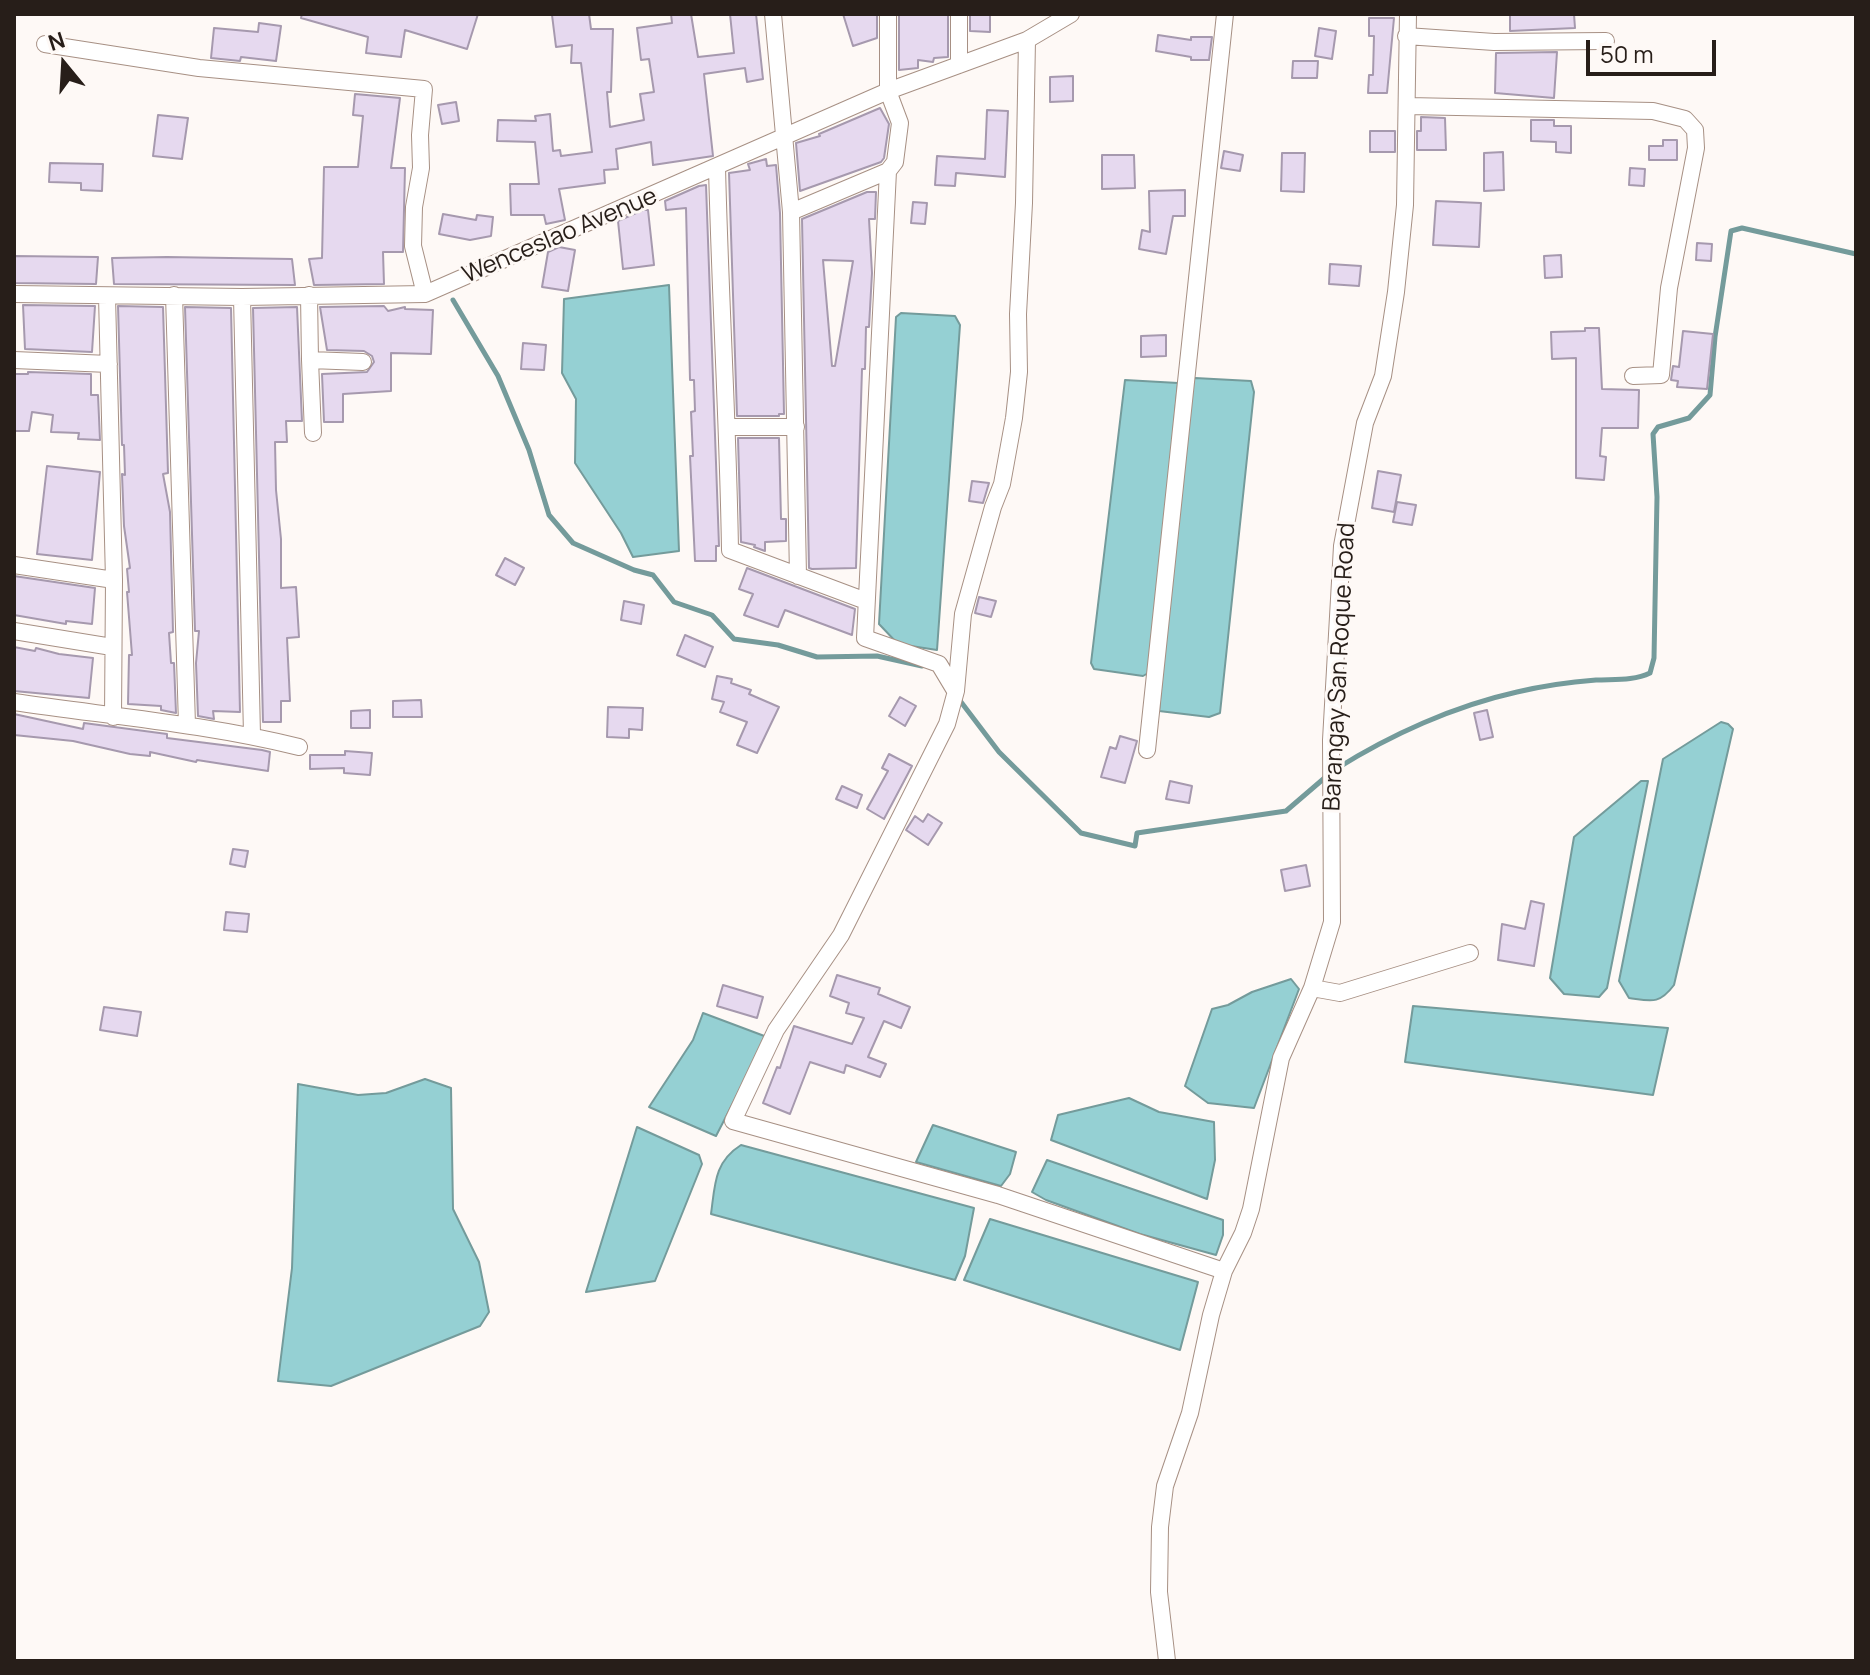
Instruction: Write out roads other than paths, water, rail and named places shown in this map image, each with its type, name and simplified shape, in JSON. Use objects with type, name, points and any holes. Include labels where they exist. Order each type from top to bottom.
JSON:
[{"type":"street","points":[[773,14],[791,212],[798,576]]},
{"type":"street","points":[[791,212],[888,171],[895,162],[900,123],[888,91],[888,14]]},
{"type":"street","points":[[959,14],[959,65]]},
{"type":"street","name":"Wenceslao Avenue","points":[[14,294],[242,297],[425,294],[888,91],[1027,40],[1071,14]]},
{"type":"street","points":[[1147,750],[1225,14]]},
{"type":"street","name":"Barangay San Roque Road","points":[[1167,1661],[1159,1592],[1160,1527],[1165,1486],[1190,1413],[1224,1271],[1251,1209],[1281,1058],[1312,988],[1332,922],[1331,740],[1342,546],[1357,457],[1365,423],[1383,376],[1389,345],[1405,205],[1408,14]]},
{"type":"street","points":[[1406,36],[1494,42],[1606,41]]},
{"type":"street","points":[[1027,40],[1018,388],[1002,484],[963,614],[947,724],[841,935],[776,1030],[733,1121],[983,1190],[1224,1271]]},
{"type":"street","points":[[45,44],[199,68],[424,89],[421,168],[414,207],[413,246],[425,294]]},
{"type":"street","points":[[1408,106],[1653,111],[1685,119],[1695,130],[1696,148],[1669,288],[1661,375],[1633,376]]},
{"type":"street","points":[[717,167],[730,550],[866,601]]},
{"type":"street","points":[[888,171],[865,638],[939,664],[954,689]]},
{"type":"street","points":[[174,295],[187,725]]},
{"type":"street","points":[[309,295],[313,433]]},
{"type":"street","points":[[107,296],[114,580],[113,717]]},
{"type":"street","points":[[242,297],[252,735]]},
{"type":"street","points":[[14,360],[109,364]]},
{"type":"street","points":[[310,360],[363,362]]},
{"type":"street","points":[[728,427],[796,427]]},
{"type":"street","points":[[14,565],[114,580]]},
{"type":"street","points":[[14,631],[112,647]]},
{"type":"street","points":[[14,702],[252,735],[299,747]]},
{"type":"street","points":[[1312,988],[1340,993],[1470,953]]},
{"type":"water","points":[[669,285],[679,551],[633,557],[575,463],[576,399],[562,373],[564,299]]},
{"type":"water","points":[[901,313],[955,316],[960,325],[937,650],[898,644],[879,624],[896,317]]},
{"type":"water","points":[[1195,378],[1251,381],[1254,392],[1220,713],[1209,717],[1159,711],[1188,383]]},
{"type":"water","points":[[1125,380],[1178,383],[1150,672],[1143,676],[1094,669],[1091,663]]},
{"type":"water","points":[[1721,722],[1733,729],[1674,985],[1659,999],[1629,998],[1619,981],[1663,759]]},
{"type":"water","points":[[1641,781],[1648,781],[1607,988],[1599,997],[1564,994],[1550,978],[1574,837]]},
{"type":"water","points":[[1291,979],[1299,989],[1254,1108],[1208,1103],[1185,1086],[1212,1009]]},
{"type":"water","points":[[1413,1006],[1668,1028],[1653,1095],[1405,1062]]},
{"type":"water","points":[[703,1013],[767,1037],[716,1136],[649,1107],[693,1040]]},
{"type":"water","points":[[425,1079],[451,1088],[453,1209],[479,1262],[489,1312],[480,1326],[331,1386],[278,1381],[292,1268],[298,1084],[358,1095],[386,1093]]},
{"type":"water","points":[[1129,1098],[1159,1112],[1214,1122],[1215,1160],[1207,1199],[1051,1140],[1058,1115]]},
{"type":"water","points":[[933,1125],[1016,1152],[1010,1174],[1001,1186],[916,1162]]},
{"type":"water","points":[[637,1127],[699,1155],[702,1164],[655,1281],[586,1292]]},
{"type":"water","points":[[741,1145],[974,1208],[965,1256],[955,1280],[711,1214],[721,1167],[725,1159]]},
{"type":"water","points":[[1047,1160],[1223,1220],[1223,1235],[1216,1255],[1140,1234],[1046,1200],[1032,1192]]},
{"type":"water","points":[[990,1219],[1198,1282],[1180,1350],[964,1280]]},
{"type":"waterway","points":[[1336,769],[1423,723],[1470,705],[1556,684],[1631,678],[1650,673],[1654,658],[1657,497],[1653,434],[1658,427],[1689,418],[1710,395],[1715,337],[1731,231],[1742,228],[1856,254]]},
{"type":"waterway","points":[[453,300],[498,376],[529,450],[549,515],[573,543],[634,570],[653,575],[674,602],[712,615],[734,639],[778,645],[817,657],[877,656],[922,666]]},
{"type":"waterway","points":[[958,698],[999,752],[1081,833],[1135,846],[1137,833],[1286,811],[1328,775]]}]
